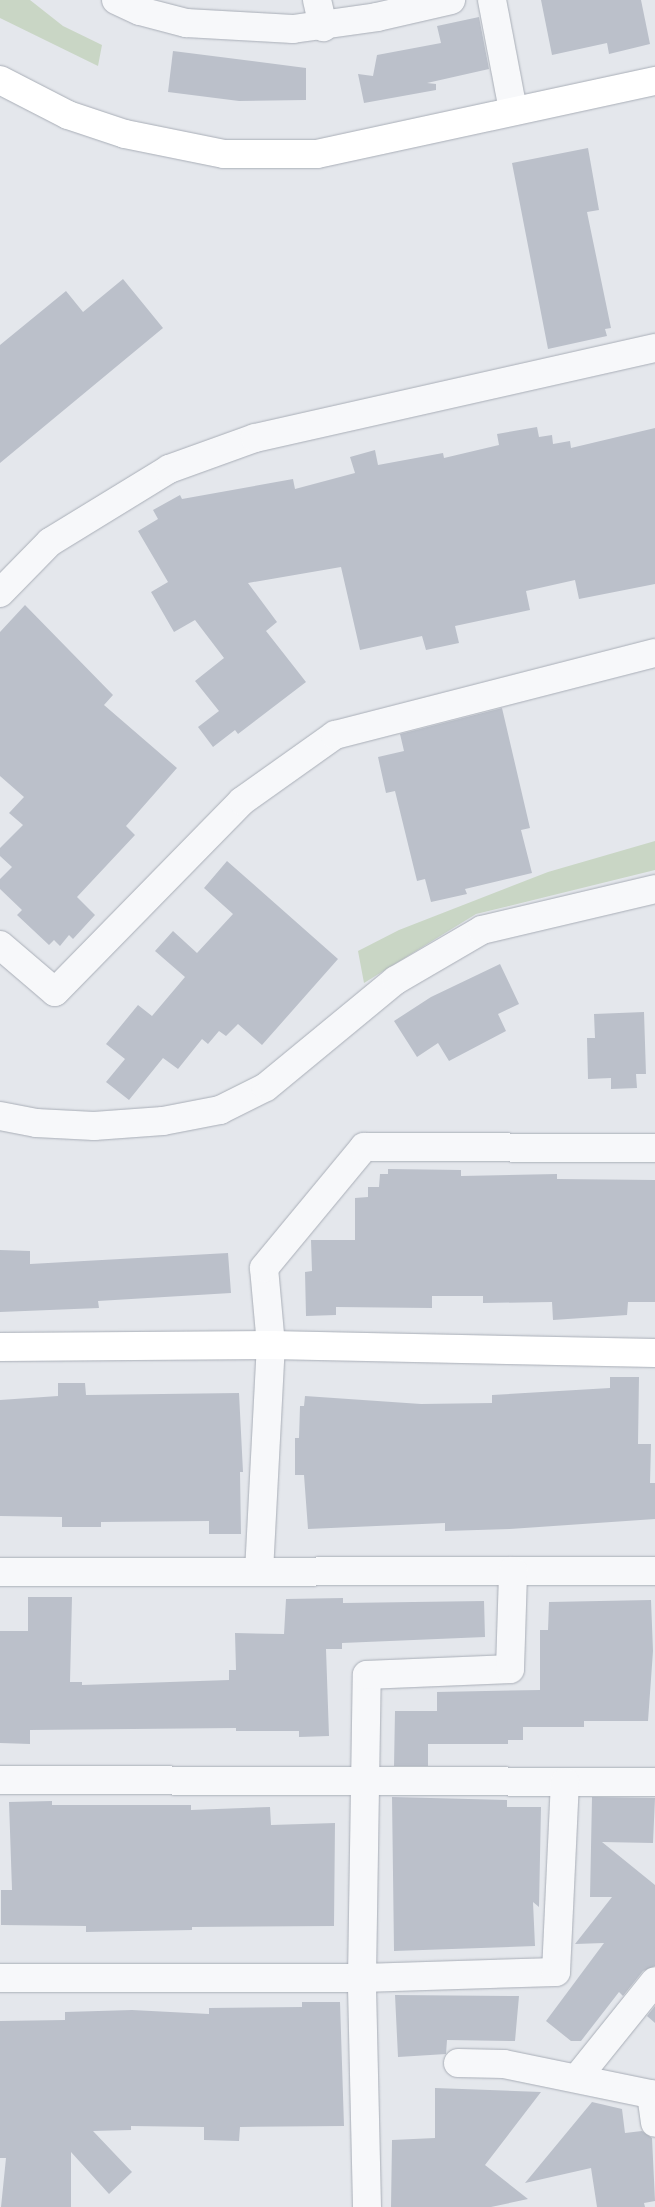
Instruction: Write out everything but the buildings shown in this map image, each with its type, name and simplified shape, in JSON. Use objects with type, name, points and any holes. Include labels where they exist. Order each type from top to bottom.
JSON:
[{"type":"street","points":[[318,0],[323,27]]},
{"type":"street","points":[[131,4],[186,23],[238,28],[323,27],[451,0]]},
{"type":"street","points":[[492,0],[513,110]]},
{"type":"street","points":[[0,80],[68,116],[108,129],[224,154],[317,154],[513,110],[655,81]]},
{"type":"street","points":[[0,593],[50,542],[169,469],[255,438],[655,348]]},
{"type":"street","points":[[0,944],[55,992],[242,801],[335,735],[655,653]]},
{"type":"street","points":[[0,1116],[36,1123],[94,1126],[163,1120],[220,1110],[266,1088],[396,980],[482,930],[655,889]]},
{"type":"street","points":[[259,1572],[271,1345],[264,1268],[364,1147],[655,1148]]},
{"type":"street","points":[[0,1347],[271,1345],[655,1353]]},
{"type":"street","points":[[367,2207],[362,1978],[367,1675],[510,1669],[513,1571]]},
{"type":"street","points":[[0,1572],[655,1571]]},
{"type":"street","points":[[0,1780],[655,1782]]},
{"type":"street","points":[[0,1978],[362,1978],[556,1972],[565,1782]]},
{"type":"street","points":[[577,2078],[655,1981]]},
{"type":"street","points":[[458,2063],[504,2064],[653,2094],[655,2123]]},
{"type":"green space","points":[[0,0],[30,0],[63,26],[102,45],[98,66],[0,18]]},
{"type":"green space","points":[[655,841],[655,870],[476,914],[364,983],[358,951],[399,930],[548,872]]}]
